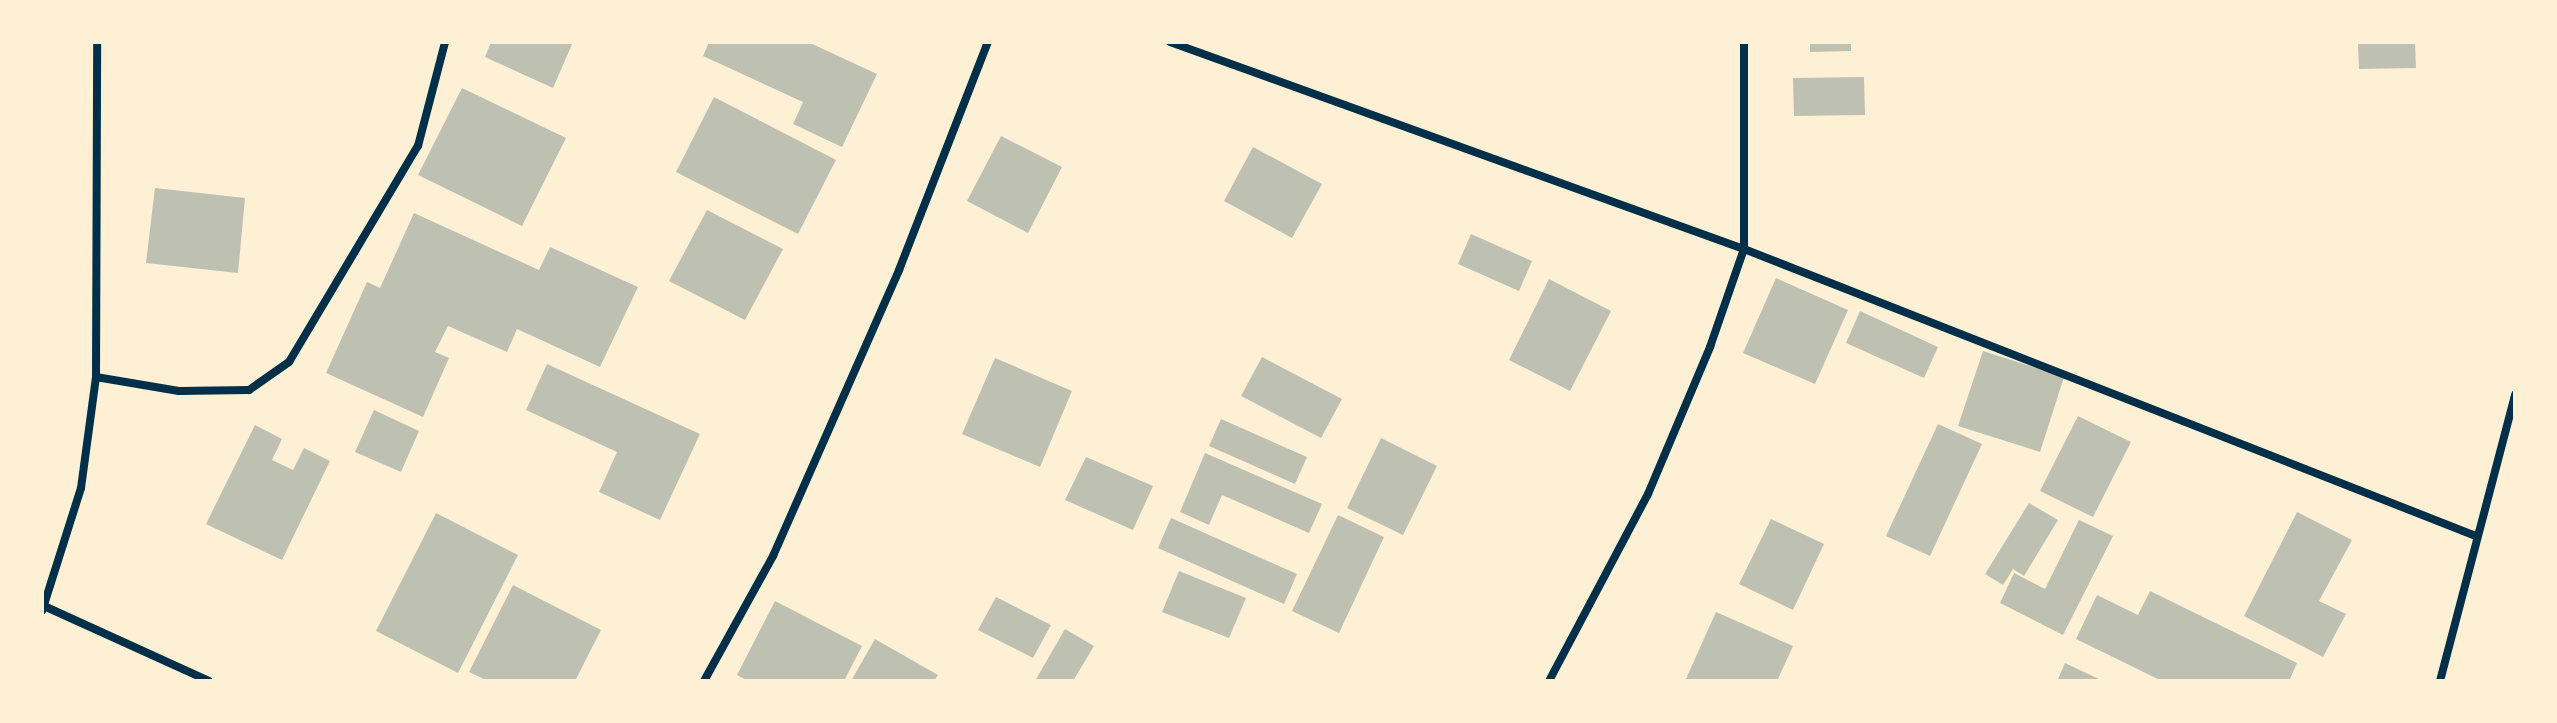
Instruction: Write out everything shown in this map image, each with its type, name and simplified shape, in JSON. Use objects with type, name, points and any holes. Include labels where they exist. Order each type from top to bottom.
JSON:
[{"type":"street","points":[[97,42],[96,377],[81,488],[43,609],[209,681]]},
{"type":"street","points":[[96,377],[179,391],[249,390],[289,362],[418,146],[445,42]]},
{"type":"street","points":[[704,681],[779,541],[899,270],[988,42]]},
{"type":"street","points":[[1170,42],[1744,249],[2476,536]]},
{"type":"street","points":[[1549,681],[1648,494],[1710,347],[1744,249],[1744,42]]},
{"type":"street","points":[[2440,681],[2515,395]]},
{"type":"building","points":[[491,42],[573,42],[553,88],[485,57]]},
{"type":"building","points":[[709,42],[808,42],[877,74],[842,147],[793,124],[803,102],[703,56]]},
{"type":"building","points":[[1810,42],[1851,42],[1851,51],[1810,52]]},
{"type":"building","points":[[2358,42],[2415,42],[2416,68],[2359,69]]},
{"type":"building","points":[[1864,77],[1865,115],[1794,116],[1793,78]]},
{"type":"building","points":[[462,88],[566,138],[522,226],[418,175]]},
{"type":"building","points":[[714,97],[836,160],[798,234],[676,172]]},
{"type":"building","points":[[1001,136],[1062,167],[1028,233],[967,201]]},
{"type":"building","points":[[1253,147],[1322,184],[1292,238],[1224,201]]},
{"type":"building","points":[[155,188],[245,198],[238,273],[146,263]]},
{"type":"building","points":[[707,210],[783,249],[745,320],[669,281]]},
{"type":"building","points":[[414,213],[539,270],[550,247],[638,287],[600,367],[517,329],[507,352],[448,326],[435,352],[449,358],[423,417],[326,373],[367,282],[380,288]]},
{"type":"building","points":[[1471,234],[1532,261],[1519,291],[1458,264]]},
{"type":"building","points":[[1776,278],[1848,310],[1815,384],[1743,353]]},
{"type":"building","points":[[1549,279],[1611,311],[1570,391],[1509,360]]},
{"type":"building","points":[[1860,311],[1938,347],[1924,378],[1846,343]]},
{"type":"building","points":[[1983,351],[2064,377],[2040,452],[1958,426]]},
{"type":"building","points":[[1262,357],[1342,399],[1321,438],[1241,396]]},
{"type":"building","points":[[995,358],[1072,391],[1040,467],[962,434]]},
{"type":"building","points":[[547,364],[700,434],[660,520],[599,492],[617,452],[526,410]]},
{"type":"building","points":[[374,410],[419,431],[401,472],[355,452]]},
{"type":"building","points":[[2078,416],[2131,442],[2093,517],[2040,491]]},
{"type":"building","points":[[1221,419],[1307,457],[1295,484],[1209,446]]},
{"type":"building","points":[[1938,424],[1982,444],[1930,556],[1886,536]]},
{"type":"building","points":[[255,425],[282,439],[272,460],[293,470],[304,448],[330,461],[282,560],[206,524]]},
{"type":"building","points":[[1381,438],[1437,466],[1403,535],[1347,508]]},
{"type":"building","points":[[1205,453],[1322,504],[1309,533],[1222,495],[1209,525],[1180,512]]},
{"type":"building","points":[[1086,457],[1153,486],[1133,530],[1065,500]]},
{"type":"building","points":[[2029,503],[2058,520],[2024,576],[2013,569],[2003,585],[1985,574]]},
{"type":"building","points":[[2297,512],[2352,540],[2319,601],[2346,614],[2323,657],[2244,616]]},
{"type":"building","points":[[436,513],[518,555],[458,673],[376,631]]},
{"type":"building","points":[[1338,515],[1384,537],[1339,633],[1292,611]]},
{"type":"building","points":[[1171,518],[1297,574],[1284,604],[1158,548]]},
{"type":"building","points":[[1771,519],[1824,544],[1793,610],[1739,584]]},
{"type":"building","points":[[2079,520],[2113,536],[2063,635],[2000,603],[2014,573],[2045,589]]},
{"type":"building","points":[[1179,571],[1246,598],[1229,638],[1162,612]]},
{"type":"building","points":[[513,585],[601,630],[575,681],[488,681],[469,672]]},
{"type":"building","points":[[2150,591],[2297,663],[2289,681],[2162,681],[2076,639],[2097,595],[2138,615]]},
{"type":"building","points":[[996,597],[1051,625],[1033,658],[978,630]]},
{"type":"building","points":[[775,601],[862,646],[844,681],[748,681],[737,675]]},
{"type":"building","points":[[1716,612],[1793,646],[1777,681],[1685,681]]},
{"type":"building","points":[[1065,629],[1094,646],[1073,681],[1035,681]]},
{"type":"building","points":[[875,639],[938,675],[934,681],[851,681]]},
{"type":"building","points":[[2065,663],[2103,681],[2057,681]]}]
